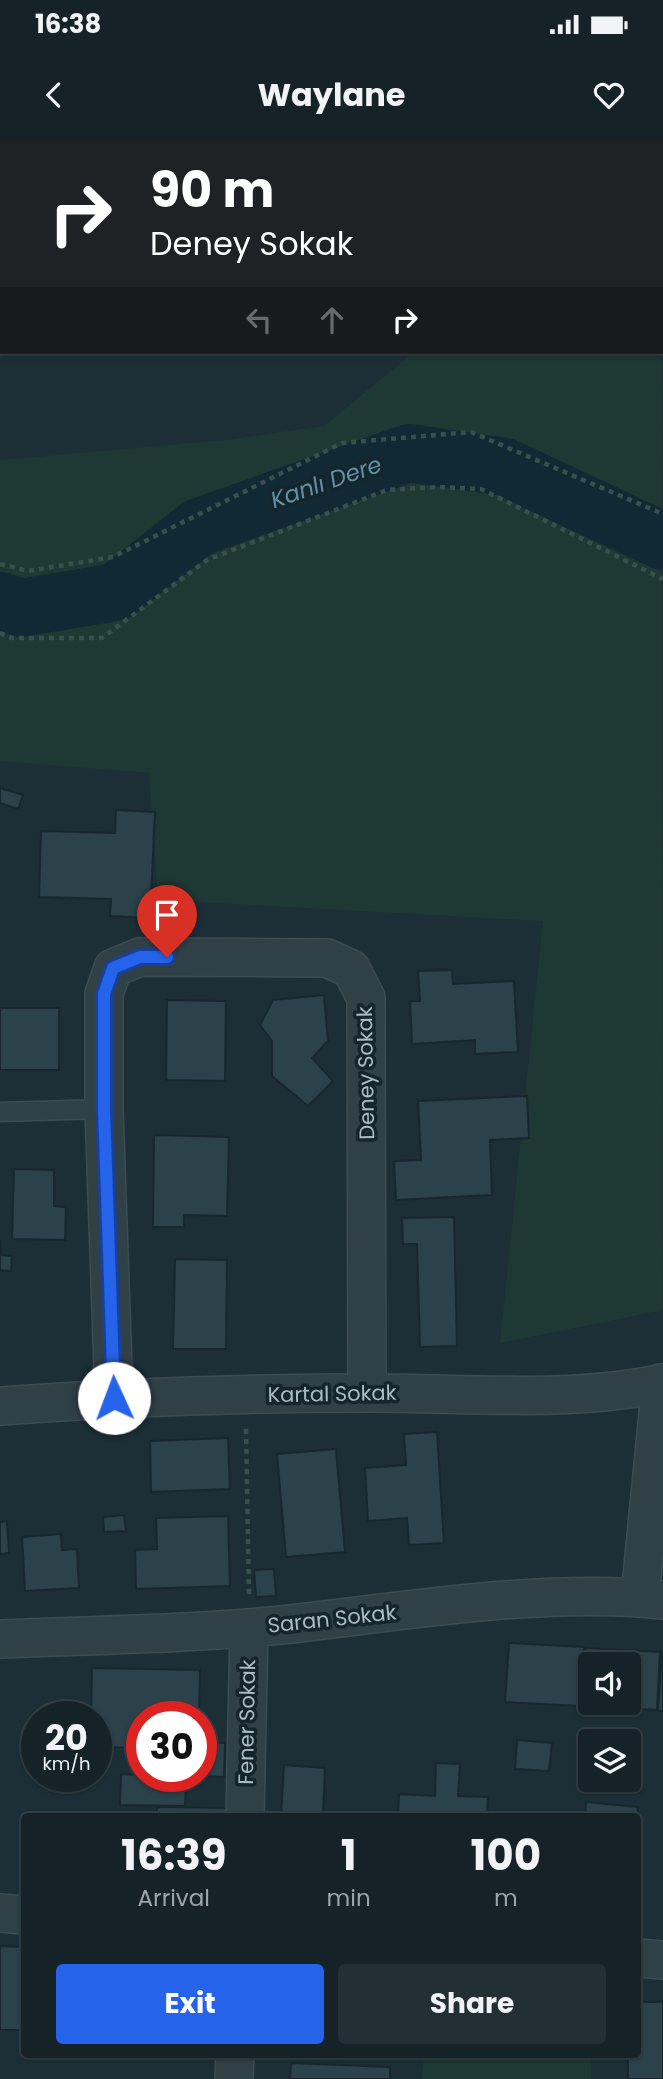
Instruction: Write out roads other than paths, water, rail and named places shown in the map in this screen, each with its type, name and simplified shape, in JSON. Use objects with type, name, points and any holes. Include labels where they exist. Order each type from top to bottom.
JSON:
[{"type":"street","name":"Deney Sokak","points":[[114,1398],[104,1108],[104,994],[113,968],[140,957],[327,958],[351,968],[366,998],[367,1392]]},
{"type":"street","name":"Kartal Sokak","points":[[0,1406],[114,1398],[367,1392],[597,1393],[662,1383]]},
{"type":"street","points":[[652,1598],[662,1383]]},
{"type":"street","name":"Saran Sokak","points":[[0,1639],[249,1628],[522,1600],[652,1598]]},
{"type":"street","name":"Fener Sokak","points":[[245,1813],[249,1628]]},
{"type":"street","points":[[0,1913],[21,1914]]},
{"type":"street","points":[[641,1958],[663,1960]]},
{"type":"street","points":[[234,2079],[235,2058]]},
{"type":"lane","points":[[0,1112],[104,1108]]},
{"type":"waterway","name":"Kanlı Dere","points":[[0,601],[21,608],[116,592],[199,527],[409,453],[505,467],[663,541]]}]
